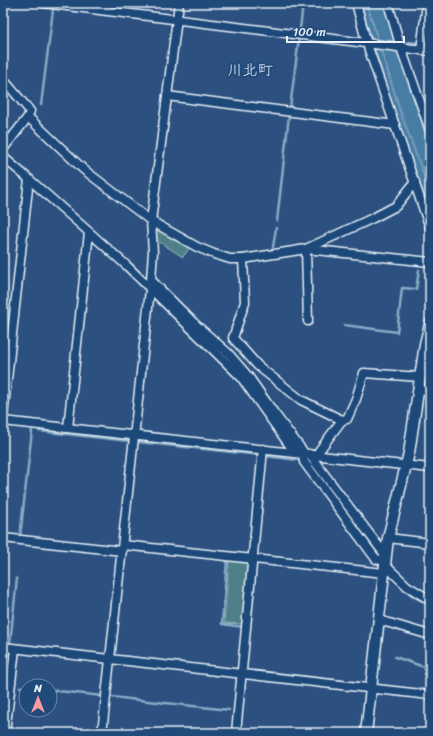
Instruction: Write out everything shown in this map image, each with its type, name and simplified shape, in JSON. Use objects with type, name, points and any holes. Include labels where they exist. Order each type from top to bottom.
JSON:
[{"type":"street","points":[[44,3],[430,51]]},
{"type":"street","points":[[102,733],[151,280],[153,252],[151,221],[179,3]]},
{"type":"street","points":[[356,3],[430,228]]},
{"type":"street","points":[[388,3],[399,48],[430,130]]},
{"type":"street","points":[[421,50],[427,3]]},
{"type":"street","points":[[3,79],[30,111],[28,117],[3,149]]},
{"type":"street","points":[[167,96],[395,125]]},
{"type":"street","points":[[28,117],[84,168],[151,221],[197,247],[214,254],[230,259],[243,259],[306,249],[430,262]]},
{"type":"street","points":[[3,157],[89,232],[241,377],[306,454]]},
{"type":"street","points":[[3,416],[29,179]]},
{"type":"street","points":[[306,249],[396,206],[415,182]]},
{"type":"street","points":[[68,428],[89,232]]},
{"type":"street","points":[[306,249],[308,321]]},
{"type":"street","points":[[228,353],[245,302],[243,259]]},
{"type":"street","points":[[151,280],[194,323],[228,353],[248,376],[274,414],[306,454],[385,564],[408,586],[430,600]]},
{"type":"street","points":[[366,733],[388,538],[406,465],[425,344],[430,324]]},
{"type":"street","points":[[233,338],[258,366],[301,400],[342,420]]},
{"type":"street","points":[[306,454],[342,420],[347,419],[356,399],[364,373],[420,377]]},
{"type":"street","points":[[419,388],[430,392]]},
{"type":"street","points":[[3,421],[430,468]]},
{"type":"street","points":[[236,733],[263,449]]},
{"type":"street","points":[[3,538],[252,559],[385,564]]},
{"type":"street","points":[[388,538],[430,543]]},
{"type":"street","points":[[379,620],[430,635]]},
{"type":"street","points":[[3,647],[430,695]]},
{"type":"street","points":[[6,733],[15,648]]},
{"type":"green space","points":[[160,229],[190,247],[183,257],[156,240],[155,232]]},
{"type":"green space","points":[[229,559],[247,561],[249,563],[243,624],[224,623]]},
{"type":"water","points":[[361,3],[366,3],[401,116],[430,193],[430,211],[397,121]]},
{"type":"water","points":[[367,3],[383,3],[430,149],[430,190],[402,115]]},
{"type":"waterway","points":[[300,30],[303,3]]},
{"type":"waterway","points":[[41,105],[53,10]]},
{"type":"waterway","points":[[290,108],[299,38]]},
{"type":"waterway","points":[[408,42],[418,43]]},
{"type":"waterway","points":[[425,44],[430,45]]},
{"type":"waterway","points":[[277,221],[289,115]]},
{"type":"waterway","points":[[273,247],[276,228]]},
{"type":"waterway","points":[[344,325],[397,332],[402,288],[416,289],[419,270]]},
{"type":"waterway","points":[[20,537],[32,431]]},
{"type":"waterway","points":[[39,431],[129,441]]},
{"type":"waterway","points":[[138,442],[260,455]]},
{"type":"waterway","points":[[265,456],[298,460]]},
{"type":"waterway","points":[[308,460],[319,476]]},
{"type":"waterway","points":[[225,559],[227,560],[222,624],[243,627]]},
{"type":"waterway","points":[[10,643],[17,578]]},
{"type":"waterway","points":[[405,589],[414,597],[430,605]]},
{"type":"waterway","points":[[395,657],[430,669]]},
{"type":"waterway","points":[[3,685],[7,686]]},
{"type":"waterway","points":[[58,691],[102,696]]},
{"type":"waterway","points":[[112,697],[229,710]]},
{"type":"district","name":"川北町","points":[[250,70]]}]
